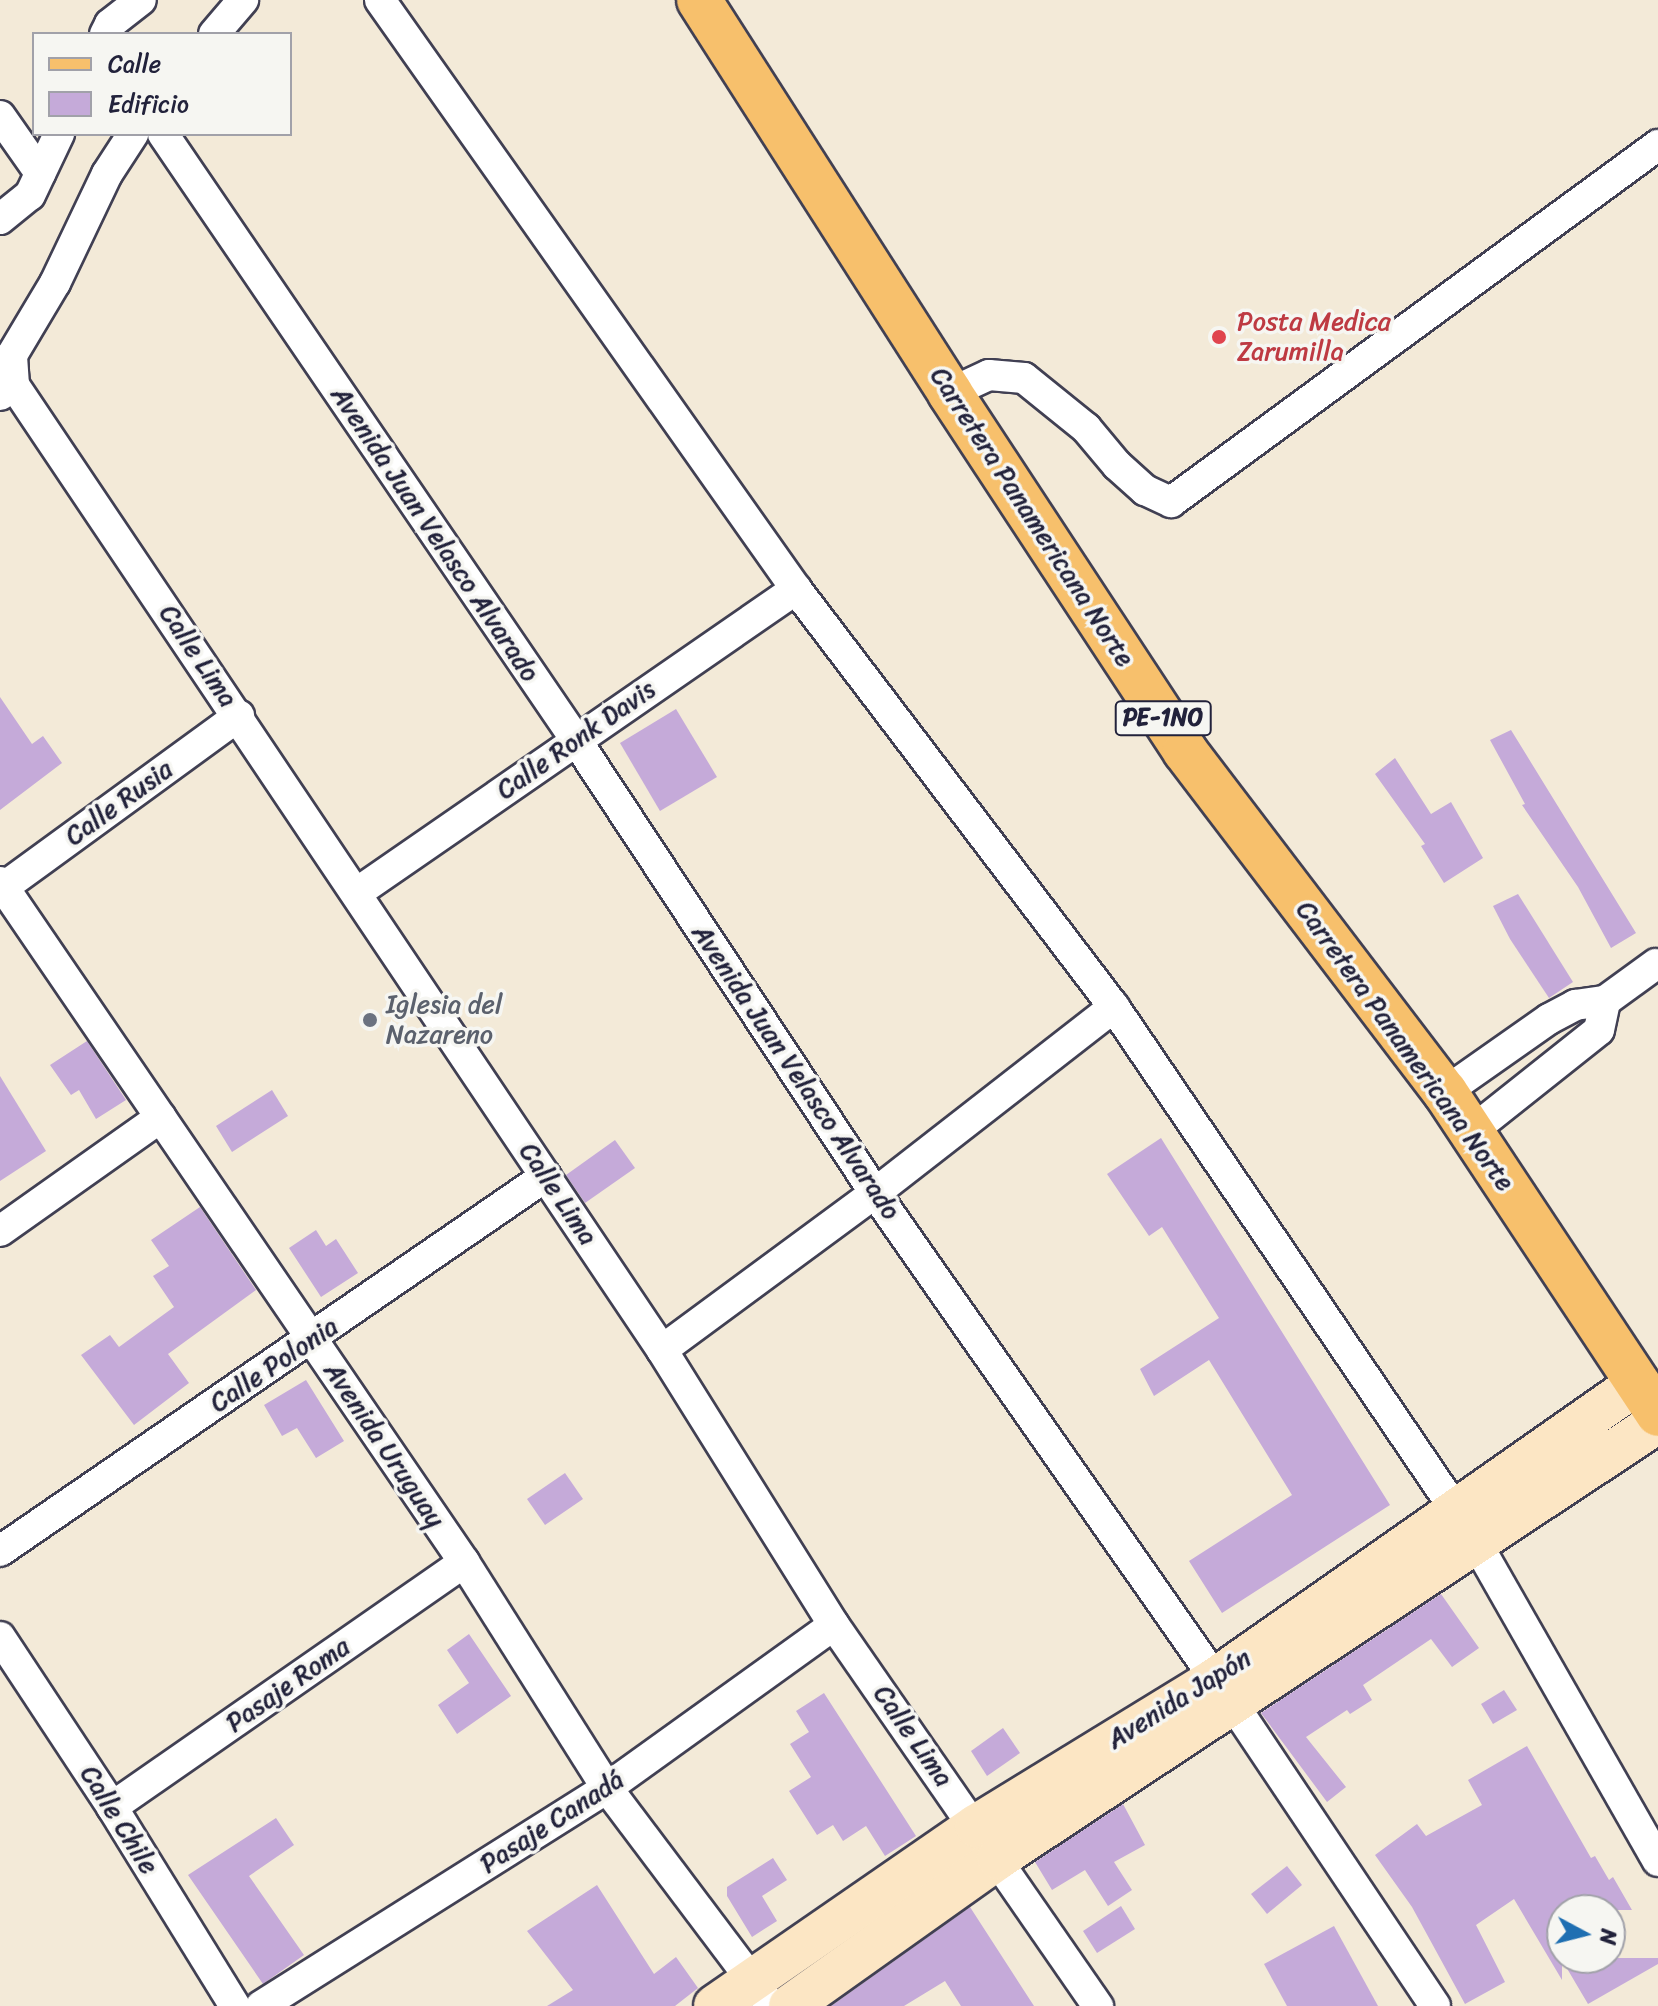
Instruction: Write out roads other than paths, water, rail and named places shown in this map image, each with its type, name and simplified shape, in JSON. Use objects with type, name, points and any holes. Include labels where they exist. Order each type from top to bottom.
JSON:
[{"type":"main road","name":"Carretera Panamericana Norte","points":[[699,0],[950,393],[1185,751],[1445,1092],[1648,1399]]},
{"type":"street","points":[[106,32],[110,24],[141,0]]},
{"type":"street","points":[[216,32],[243,0]]},
{"type":"street","points":[[380,0],[796,589],[1114,1007],[1466,1527],[1658,1861]]},
{"type":"street","points":[[0,116],[40,173]]},
{"type":"street","points":[[0,219],[30,195],[58,136]]},
{"type":"street","points":[[7,390],[12,355],[55,283],[107,174],[132,136]]},
{"type":"street","name":"Avenida Juan Velasco Alvarado","points":[[164,136],[576,740],[875,1193],[1223,1692],[1435,2006]]},
{"type":"street","points":[[950,393],[989,375],[1024,378],[1086,428],[1117,465],[1145,490],[1171,502],[1658,145]]},
{"type":"street","name":"Calle Lima","points":[[7,390],[239,716],[358,892],[662,1350],[834,1625],[1098,2006]]},
{"type":"street","name":"Calle Ronk Davis","points":[[358,892],[796,589]]},
{"type":"street","name":"Calle Rusia","points":[[1,886],[239,716]]},
{"type":"street","name":"Avenida Uruguay","points":[[1,886],[464,1562],[607,1788],[762,1993]]},
{"type":"street","points":[[1445,1092],[1549,1019],[1575,1005],[1605,1001],[1657,965]]},
{"type":"street","points":[[1472,1131],[1599,1030],[1605,1001]]},
{"type":"street","points":[[662,1350],[875,1193],[1114,1007]]},
{"type":"street","points":[[0,1231],[161,1117]]},
{"type":"street","name":"Calle Polonia","points":[[0,1551],[546,1176]]},
{"type":"street","points":[[715,2006],[762,1993],[987,1842],[1223,1692],[1648,1399]]},
{"type":"street","points":[[1466,1527],[1658,1422]]},
{"type":"street","name":"Pasaje Roma","points":[[112,1807],[464,1562]]},
{"type":"street","name":"Pasaje Canadá","points":[[261,2006],[607,1788],[834,1625]]},
{"type":"street","name":"Calle Chile","points":[[0,1637],[112,1807],[235,2006]]},
{"type":"street","points":[[790,2006],[987,1842]]},
{"type":"place","name":"Posta Medica Zarumilla","points":[[1219,337]]},
{"type":"place","name":"Iglesia del Nazareno","points":[[370,1020]]}]
